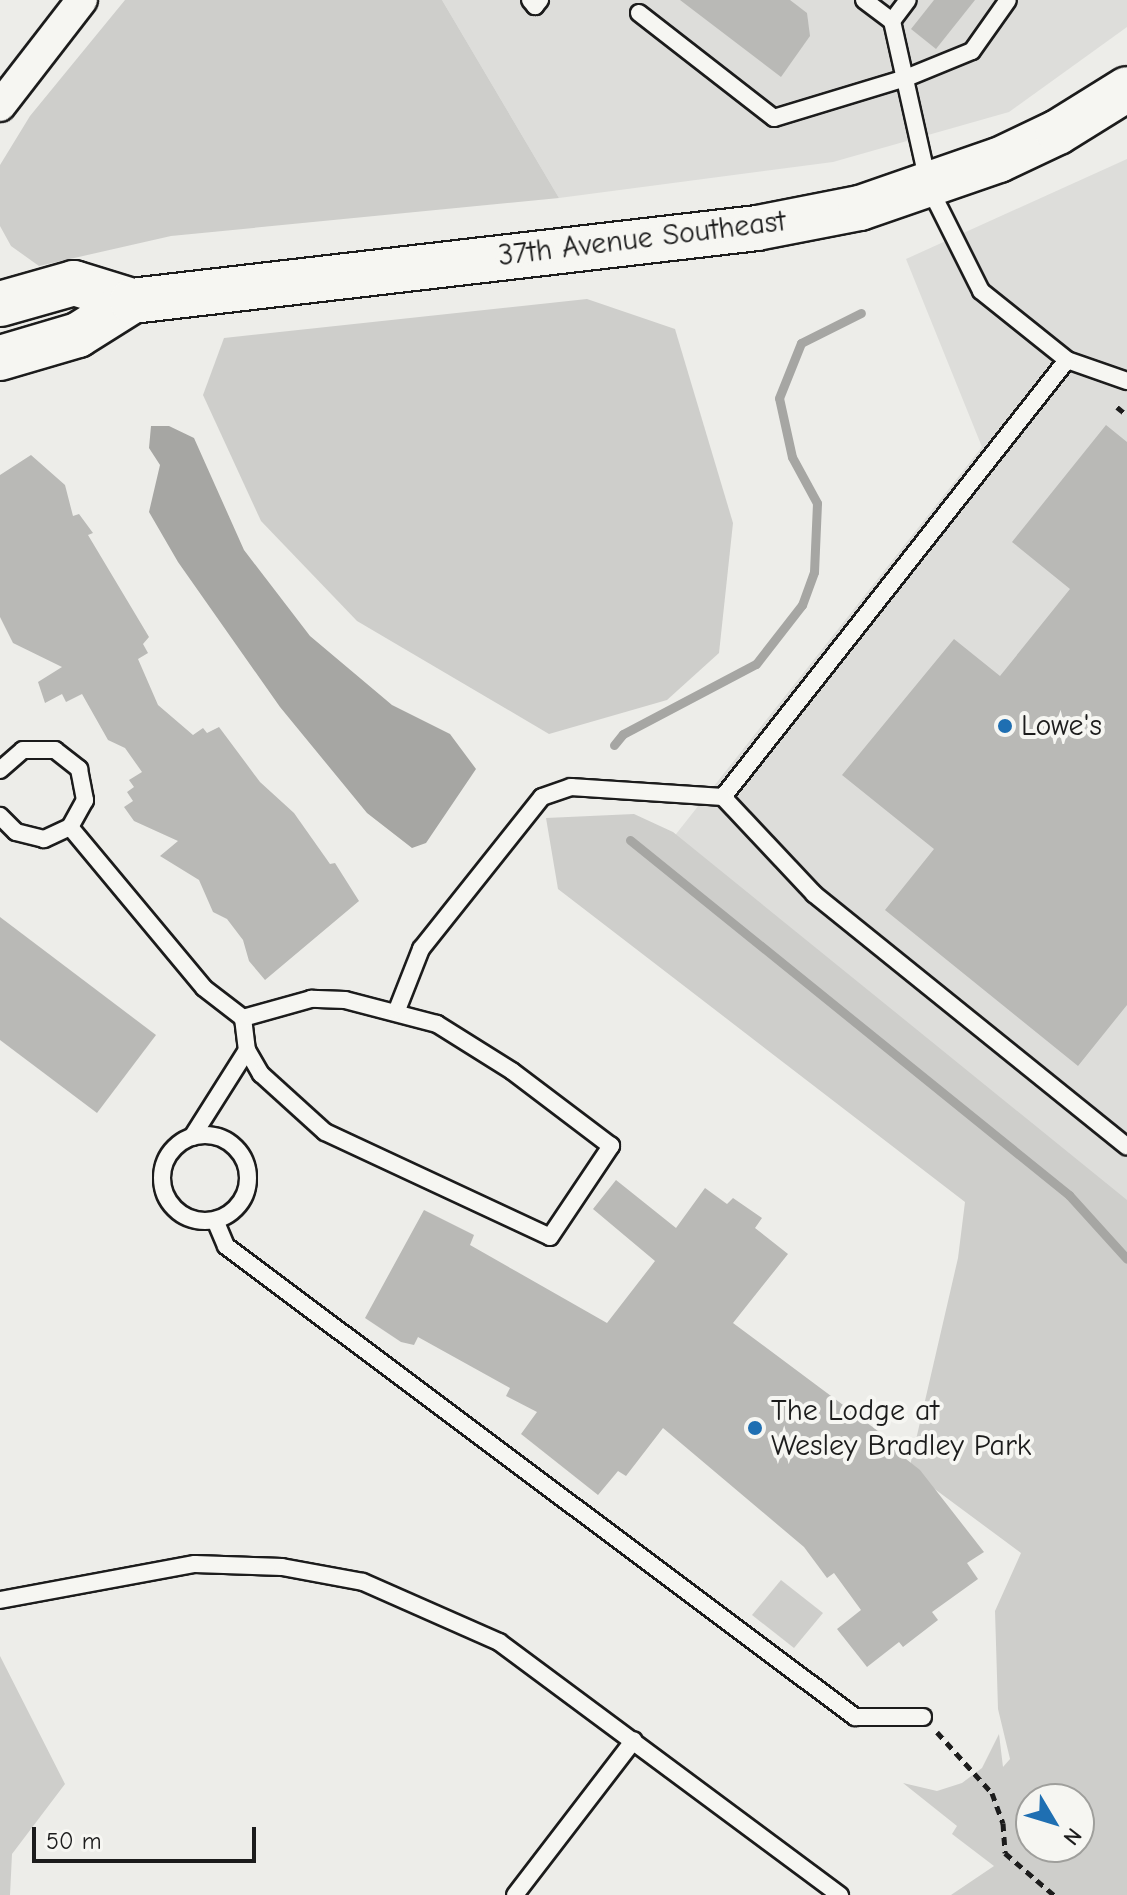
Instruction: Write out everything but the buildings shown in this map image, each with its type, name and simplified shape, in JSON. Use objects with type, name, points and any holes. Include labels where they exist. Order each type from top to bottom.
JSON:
[{"type":"main road","name":"37th Avenue Southeast","points":[[0,304],[74,283],[132,301],[757,228],[860,208],[929,187],[1011,154],[1122,91]]},
{"type":"main road","name":"37th Avenue Southeast","points":[[0,358],[78,335],[132,301]]},
{"type":"street","points":[[0,106],[82,0]]},
{"type":"lane","points":[[530,0],[535,6],[540,0]]},
{"type":"lane","points":[[864,0],[892,21],[929,187],[981,291],[1067,360],[1127,381]]},
{"type":"lane","points":[[892,21],[908,0]]},
{"type":"lane","points":[[639,13],[774,118],[906,78],[972,51],[1008,0]]},
{"type":"lane","points":[[723,797],[1067,360]]},
{"type":"lane","points":[[0,816],[29,838],[58,835],[70,827],[85,800],[79,769],[69,757],[39,747],[3,758]]},
{"type":"lane","points":[[397,1010],[421,949],[542,797],[571,787],[723,797],[814,894],[1127,1147]]},
{"type":"lane","points":[[70,827],[204,988],[243,1018],[247,1050],[279,1095],[325,1132],[550,1237],[611,1146],[465,1038],[397,1010],[311,999],[243,1018]]},
{"type":"lane","points":[[192,1137],[206,1135],[232,1144],[247,1166],[245,1194],[228,1215],[215,1220],[201,1221],[176,1210],[162,1186],[167,1158],[192,1137],[247,1050]]},
{"type":"lane","points":[[215,1220],[226,1246],[855,1717],[923,1717]]},
{"type":"lane","points":[[0,1600],[195,1564],[282,1567],[348,1579],[407,1598],[499,1642],[840,1895]]},
{"type":"lane","points":[[515,1895],[634,1740]]},
{"type":"path","points":[[1117,407],[1127,415]]},
{"type":"path","points":[[923,1717],[992,1793],[1003,1823],[1005,1853],[1054,1895]]},
{"type":"shaded area","points":[[125,0],[442,0],[559,198],[171,236],[39,266],[11,246],[0,226],[0,165],[30,116]]},
{"type":"shaded area","points":[[442,0],[1127,0],[1127,27],[1009,112],[833,162],[559,198]]},
{"type":"shaded area","points":[[1127,159],[1127,1210],[665,848],[982,447],[906,259]]},
{"type":"shaded area","points":[[587,299],[675,329],[733,523],[719,653],[667,700],[549,734],[357,621],[261,521],[203,395],[224,338]]},
{"type":"shaded area","points":[[151,426],[169,426],[194,438],[244,550],[310,636],[392,705],[450,734],[476,769],[426,843],[412,848],[367,813],[280,707],[178,562],[149,512],[160,465],[149,448]]},
{"type":"shaded area","points":[[634,814],[673,832],[1127,1200],[1127,1895],[951,1895],[994,1866],[952,1834],[957,1826],[903,1783],[937,1791],[962,1783],[982,1768],[999,1734],[1003,1767],[1010,1759],[998,1709],[995,1611],[1021,1553],[909,1470],[958,1258],[965,1202],[558,889],[546,818]]},
{"type":"shaded area","points":[[781,1580],[823,1613],[794,1648],[752,1615]]},
{"type":"shaded area","points":[[0,1656],[65,1784],[12,1854],[10,1895],[0,1895]]},
{"type":"waterway","points":[[614,745],[623,734],[756,664],[802,605],[814,572],[817,503],[792,457],[779,398],[801,343],[861,313]]},
{"type":"waterway","points":[[630,840],[1069,1195],[1127,1259]]},
{"type":"place","name":"Lowe's","points":[[1005,726]]},
{"type":"place","name":"The Lodge at Wesley Bradley Park","points":[[755,1428]]}]
